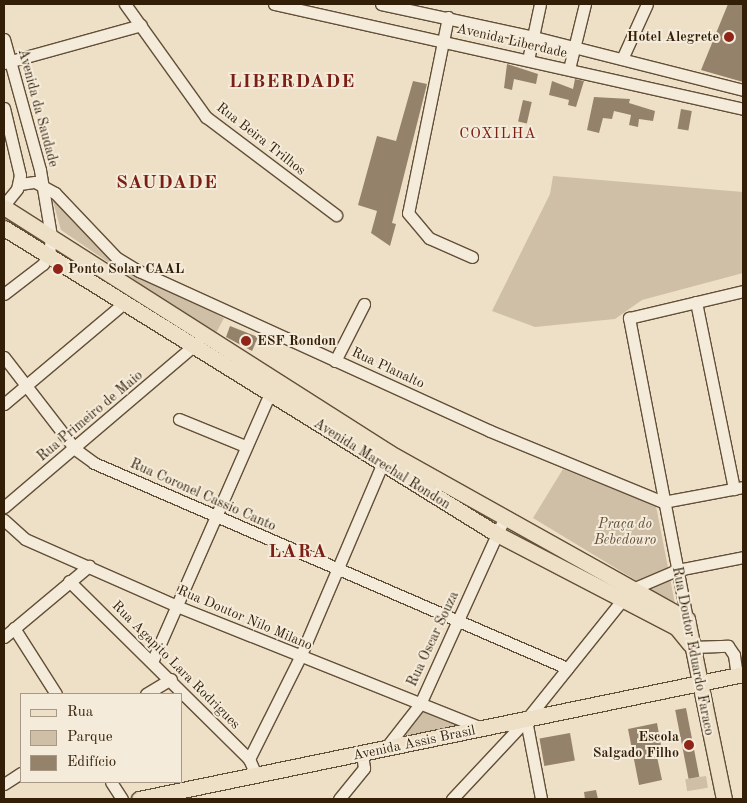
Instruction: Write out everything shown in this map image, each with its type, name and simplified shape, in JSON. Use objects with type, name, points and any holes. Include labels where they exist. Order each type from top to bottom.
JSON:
[{"type":"main road","name":"Avenida Marechal Rondon","points":[[4,206],[204,335],[272,387],[382,465],[496,534],[625,595],[687,619]]},
{"type":"main road","name":"Avenida Marechal Rondon","points":[[4,228],[194,347],[272,387],[504,519],[676,627],[692,647]]},
{"type":"main road","name":"Rua Doutor Eduardo Faraco","points":[[687,619],[692,647],[695,687],[724,799]]},
{"type":"main road","name":"Avenida Assis Brasil","points":[[139,799],[741,678]]},
{"type":"street","name":"Rua Beira Trilhos","points":[[125,4],[206,118],[336,215]]},
{"type":"street","name":"Avenida Liberdade","points":[[274,4],[743,109]]},
{"type":"street","name":"Avenida Liberdade","points":[[381,4],[534,37],[743,90]]},
{"type":"street","points":[[528,60],[540,4]]},
{"type":"street","points":[[569,69],[584,4]]},
{"type":"street","points":[[622,59],[648,4]]},
{"type":"street","points":[[448,17],[408,213],[429,238],[472,257]]},
{"type":"street","points":[[7,62],[141,25]]},
{"type":"street","name":"Avenida da Saudade","points":[[4,39],[7,62],[44,184]]},
{"type":"street","points":[[4,108],[20,184],[44,184],[51,236],[49,255],[43,264],[4,294]]},
{"type":"street","name":"Avenida Marechal Rondon","points":[[4,206],[20,184]]},
{"type":"street","name":"Rua Planalto","points":[[44,184],[73,210],[117,258],[139,271],[490,431],[663,502]]},
{"type":"street","points":[[663,502],[739,488],[696,302],[743,291]]},
{"type":"street","points":[[4,404],[124,302]]},
{"type":"street","name":"Rua Doutor Eduardo Faraco","points":[[687,619],[629,318],[696,302]]},
{"type":"street","points":[[335,361],[364,304]]},
{"type":"street","points":[[194,347],[204,335]]},
{"type":"street","name":"Rua Primeiro de Maio","points":[[4,507],[194,347]]},
{"type":"street","name":"Rua Coronel Cassio Canto","points":[[4,357],[25,387],[75,449],[94,462],[213,516],[567,668]]},
{"type":"street","points":[[152,662],[179,607],[213,516],[272,387]]},
{"type":"street","points":[[179,419],[245,446]]},
{"type":"street","points":[[249,760],[300,657],[335,569],[382,465]]},
{"type":"street","points":[[496,534],[504,519]]},
{"type":"street","name":"Rua Doutor Nilo Milano","points":[[4,520],[25,539],[179,607],[483,729]]},
{"type":"street","name":"Rua Oscar Souza","points":[[385,749],[420,704],[496,534]]},
{"type":"street","points":[[452,799],[526,720],[625,595],[677,570],[743,557]]},
{"type":"street","points":[[4,637],[89,566]]},
{"type":"street","name":"Rua Agapito Lara Rodrigues","points":[[69,581],[170,679],[249,760],[256,775]]},
{"type":"street","points":[[14,628],[55,693]]},
{"type":"street","points":[[692,647],[728,646],[734,655],[741,678]]},
{"type":"street","points":[[148,693],[170,679]]},
{"type":"street","points":[[526,720],[541,799]]},
{"type":"street","points":[[339,799],[364,768],[362,754]]},
{"type":"street","points":[[4,784],[20,774]]},
{"type":"street","points":[[112,783],[122,799]]},
{"type":"green space","points":[[553,176],[743,192],[743,273],[642,300],[615,319],[535,327],[492,311],[550,194]]},
{"type":"green space","points":[[52,198],[117,262],[224,318],[215,335],[61,230]]},
{"type":"green space","name":"Praça do Bebedouro","points":[[563,469],[656,506],[675,604],[533,518]]},
{"type":"green space","points":[[426,708],[466,725],[404,737]]},
{"type":"green space","points":[[706,776],[708,788],[687,791],[685,779]]},
{"type":"building","name":"Hotel Alegrete","points":[[728,4],[743,4],[743,82],[701,70]]},
{"type":"building","points":[[507,64],[538,74],[536,84],[514,79],[512,90],[504,88]]},
{"type":"building","points":[[575,79],[584,81],[576,107],[568,105],[569,100],[549,95],[552,81],[573,89]]},
{"type":"building","points":[[413,81],[427,84],[392,223],[396,224],[390,246],[371,233],[377,211],[358,205],[377,136],[396,141]]},
{"type":"building","points":[[594,97],[630,99],[629,103],[655,111],[653,121],[639,119],[638,127],[629,125],[631,115],[614,111],[612,119],[603,118],[599,133],[587,130]]},
{"type":"building","points":[[523,100],[532,102],[527,123],[518,121]]},
{"type":"building","points":[[681,109],[692,111],[688,131],[678,129]]},
{"type":"building","name":"ESF Rondon","points":[[230,326],[258,337],[252,351],[226,337]]},
{"type":"building","points":[[686,708],[699,777],[689,779],[675,710]]},
{"type":"building","points":[[657,723],[662,751],[656,752],[662,780],[639,785],[628,729]]},
{"type":"building","points":[[570,733],[575,761],[544,766],[539,738]]},
{"type":"building","points":[[596,790],[598,799],[585,799],[584,792]]},
{"type":"place","name":"Hotel Alegrete","points":[[729,37]]},
{"type":"place","name":"Ponto Solar CAAL","points":[[58,269]]},
{"type":"place","name":"ESF Rondon","points":[[246,341]]},
{"type":"place","name":"Escola Salgado Filho","points":[[689,745]]},
{"type":"district","name":"LIBERDADE","points":[[292,83]]},
{"type":"district","name":"COXILHA","points":[[498,135]]},
{"type":"district","name":"SAUDADE","points":[[167,184]]},
{"type":"district","name":"LARA","points":[[298,553]]}]
